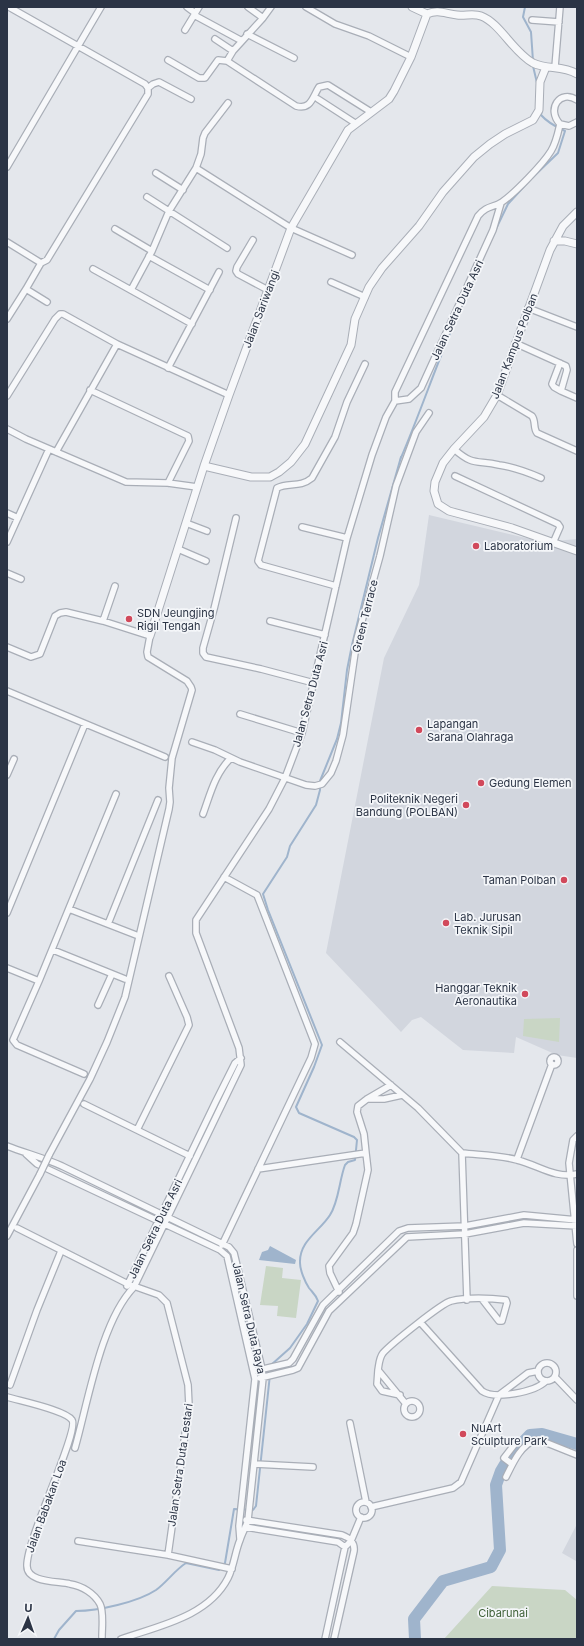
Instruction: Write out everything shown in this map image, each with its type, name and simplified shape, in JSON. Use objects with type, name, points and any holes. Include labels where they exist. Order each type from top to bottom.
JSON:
[{"type":"street","points":[[7,319],[41,263],[47,260],[148,94],[148,88],[145,84],[79,45],[8,7]]},
{"type":"street","points":[[7,167],[101,7]]},
{"type":"street","points":[[186,7],[195,14],[242,41]]},
{"type":"street","points":[[185,30],[200,7]]},
{"type":"street","points":[[248,7],[263,18]]},
{"type":"street","points":[[226,61],[271,7]]},
{"type":"street","points":[[306,7],[335,24],[369,36],[411,57]]},
{"type":"street","points":[[412,7],[456,15],[482,16],[492,23],[522,56],[534,63],[546,67],[570,70],[577,74]]},
{"type":"street","points":[[555,67],[560,7]]},
{"type":"street","name":"Jalan Sariwangi","points":[[150,636],[204,466],[291,228],[342,137],[355,122],[372,112],[389,98],[394,91],[411,57],[429,10]]},
{"type":"street","points":[[532,20],[559,22]]},
{"type":"street","points":[[247,34],[294,58]]},
{"type":"street","points":[[215,39],[233,51]]},
{"type":"street","points":[[168,60],[199,78],[205,78],[218,60],[226,61],[296,106],[303,108],[308,106],[319,87],[328,85],[372,112]]},
{"type":"street","points":[[204,466],[251,477],[270,477],[291,462],[305,444],[351,345],[355,319],[370,287],[382,268],[419,226],[443,192],[474,157],[505,134],[533,120],[539,110],[541,75],[546,67]]},
{"type":"street","points":[[148,88],[159,82],[191,99]]},
{"type":"street","points":[[577,100],[567,97],[558,100],[553,112],[560,124],[569,126],[577,122]]},
{"type":"street","points":[[318,99],[355,122]]},
{"type":"street","points":[[131,290],[151,253],[169,211],[196,168],[201,154],[205,133],[228,103]]},
{"type":"street","name":"Jalan Setra Duta Asri","points":[[126,1295],[128,1284],[188,1177],[241,1066],[239,1048],[196,933],[196,920],[269,809],[284,778],[302,733],[348,538],[372,455],[386,417],[395,401],[396,392],[478,216],[489,206],[501,203],[528,178],[551,150],[560,124]]},
{"type":"street","points":[[196,168],[291,228],[352,255]]},
{"type":"street","points":[[156,173],[183,190]]},
{"type":"street","points":[[147,197],[227,248]]},
{"type":"street","name":"Jalan Setra Duta Asri","points":[[395,401],[409,399],[421,388],[493,230],[501,203]]},
{"type":"street","name":"Jalan Kampus Polban","points":[[577,212],[563,226],[544,263],[497,395],[484,417],[443,463],[435,482],[434,491],[438,504],[449,511],[512,528],[577,551]]},
{"type":"street","points":[[115,229],[210,290]]},
{"type":"street","points":[[252,240],[236,271],[238,274],[268,290]]},
{"type":"street","points":[[554,241],[565,241],[577,244]]},
{"type":"street","points":[[7,242],[41,263]]},
{"type":"street","points":[[93,269],[192,324]]},
{"type":"street","points":[[168,368],[219,272]]},
{"type":"street","points":[[331,282],[365,297]]},
{"type":"street","points":[[26,289],[47,302]]},
{"type":"street","points":[[528,308],[577,328]]},
{"type":"street","points":[[7,396],[55,318],[60,314],[67,315],[117,344],[229,395]]},
{"type":"street","points":[[515,343],[566,366],[567,369],[560,391]]},
{"type":"street","points":[[56,452],[117,344]]},
{"type":"street","points":[[560,363],[552,384],[560,391],[577,398]]},
{"type":"street","points":[[336,586],[261,565],[258,561],[277,488],[281,486],[298,485],[307,482],[312,478],[335,437],[347,402],[365,364]]},
{"type":"street","points":[[90,390],[188,436],[189,441],[168,483]]},
{"type":"street","points":[[497,395],[532,416],[534,418],[535,430],[537,433],[577,451]]},
{"type":"street","name":"Green Terrace","points":[[192,742],[284,778],[315,786],[322,784],[331,773],[343,735],[357,639],[380,556],[396,486],[416,432],[429,413]]},
{"type":"street","points":[[7,429],[126,482],[168,483],[197,487]]},
{"type":"street","points":[[7,542],[49,449]]},
{"type":"street","points":[[454,449],[463,457],[473,462],[510,467],[522,470],[540,478]]},
{"type":"street","points":[[455,476],[558,524],[560,527],[553,543]]},
{"type":"street","points":[[7,513],[18,518]]},
{"type":"street","points":[[236,518],[203,653],[206,657],[261,669],[314,683]]},
{"type":"street","points":[[186,523],[207,531]]},
{"type":"street","points":[[302,527],[348,538]]},
{"type":"street","points":[[178,549],[206,561]]},
{"type":"street","points":[[7,573],[21,580]]},
{"type":"street","points":[[103,621],[115,586]]},
{"type":"street","points":[[7,647],[31,657],[40,654],[55,616],[60,613],[66,612],[103,621],[150,636],[147,652],[148,656],[186,681],[191,687],[192,692],[172,758],[169,788],[169,809],[125,997],[108,1042],[90,1079],[7,1236]]},
{"type":"street","points":[[270,621],[325,635]]},
{"type":"street","points":[[7,691],[164,757]]},
{"type":"street","points":[[240,714],[302,733]]},
{"type":"street","points":[[7,913],[85,724]]},
{"type":"street","points":[[203,814],[216,778],[223,766],[231,758]]},
{"type":"street","points":[[7,775],[14,759]]},
{"type":"street","points":[[84,1074],[14,1043],[13,1040],[53,950],[116,794]]},
{"type":"street","points":[[108,924],[158,800]]},
{"type":"street","points":[[25,1153],[38,1164],[220,1250],[311,1058],[315,1044],[257,895],[224,877]]},
{"type":"street","points":[[69,909],[136,935]]},
{"type":"street","points":[[53,950],[125,979]]},
{"type":"street","points":[[7,968],[39,981]]},
{"type":"street","points":[[98,1005],[112,974]]},
{"type":"street","points":[[137,1130],[189,1025],[169,976]]},
{"type":"street","points":[[340,1042],[418,1108],[462,1154],[517,1159],[552,1172],[570,1175],[577,1174]]},
{"type":"street","name":"Jalan Setra Duta Asri","points":[[165,1216],[181,1175],[216,1101],[235,1063],[241,1058]]},
{"type":"street","points":[[517,1159],[552,1064]]},
{"type":"street","points":[[342,1298],[330,1273],[329,1266],[353,1233],[368,1170],[364,1134],[357,1112],[358,1106],[390,1085]]},
{"type":"street","points":[[367,1099],[384,1099],[402,1095]]},
{"type":"street","points":[[216,1101],[222,1104]]},
{"type":"street","points":[[84,1104],[190,1156]]},
{"type":"street","points":[[577,1136],[573,1140],[569,1163],[576,1220],[577,1244]]},
{"type":"street","points":[[198,1140],[205,1142]]},
{"type":"street","points":[[7,1146],[41,1157],[62,1166],[165,1216],[224,1242]]},
{"type":"street","points":[[258,1170],[366,1153]]},
{"type":"street","points":[[462,1154],[467,1300]]},
{"type":"street","points":[[58,1173],[62,1166]]},
{"type":"street","points":[[181,1175],[188,1177]]},
{"type":"street","points":[[254,1371],[289,1363],[293,1359],[323,1305],[399,1231],[408,1228],[465,1226],[524,1215],[576,1220]]},
{"type":"street","name":"Jalan Setra Duta Asri","points":[[126,1295],[134,1287],[162,1222]]},
{"type":"street","points":[[255,1379],[298,1368],[329,1311],[407,1237],[465,1234],[524,1223],[576,1226]]},
{"type":"street","name":"Jalan Setra Duta Lestari","points":[[17,1228],[134,1287],[159,1295],[167,1303],[188,1384],[189,1406],[168,1555]]},
{"type":"street","name":"Jalan Setra Duta Raya","points":[[224,1242],[234,1253],[263,1378],[248,1520],[240,1539]]},
{"type":"street","name":"Jalan Setra Duta Raya","points":[[220,1250],[228,1258],[255,1379],[239,1526],[240,1539]]},
{"type":"street","points":[[577,1250],[577,1296]]},
{"type":"street","points":[[10,1385],[37,1310],[62,1251]]},
{"type":"street","points":[[75,1448],[101,1352],[112,1323],[126,1295]]},
{"type":"street","points":[[400,1395],[382,1391],[377,1384],[380,1360],[384,1352],[420,1322],[446,1303],[455,1300],[482,1299],[507,1300],[502,1321],[499,1321],[482,1299]]},
{"type":"street","points":[[420,1322],[482,1391],[487,1394],[499,1395],[531,1389],[542,1385],[546,1381],[555,1377]]},
{"type":"street","points":[[371,1507],[453,1488],[461,1482],[499,1395],[528,1373],[538,1371],[542,1364],[549,1363],[556,1368],[555,1377]]},
{"type":"street","points":[[378,1370],[406,1404]]},
{"type":"street","points":[[538,1371],[541,1379],[546,1381]]},
{"type":"street","points":[[555,1377],[577,1400]]},
{"type":"street","name":"Jalan Babakan Loa","points":[[7,1397],[62,1413],[71,1418],[73,1422],[74,1428],[34,1533],[28,1552],[26,1567],[29,1573],[37,1578],[70,1584],[86,1590],[94,1595],[101,1608],[102,1637]]},
{"type":"street","points":[[350,1423],[366,1502],[371,1507],[372,1512],[369,1516],[361,1517]]},
{"type":"street","points":[[506,1477],[509,1462],[522,1449],[535,1440],[542,1441],[577,1455]]},
{"type":"street","points":[[509,1462],[504,1458],[514,1445]]},
{"type":"street","points":[[255,1464],[313,1467]]},
{"type":"street","points":[[361,1517],[357,1514],[356,1508],[359,1504],[366,1502]]},
{"type":"street","points":[[325,1639],[345,1547],[351,1540],[361,1517]]},
{"type":"street","points":[[240,1519],[342,1535],[354,1543],[354,1551],[334,1639]]},
{"type":"street","points":[[239,1526],[338,1542],[345,1547]]},
{"type":"street","points":[[124,1638],[133,1637],[188,1616],[214,1596],[224,1586],[232,1569],[240,1539]]},
{"type":"street","points":[[78,1541],[168,1555],[232,1569]]},
{"type":"street","points":[[334,1600],[343,1601]]},
{"type":"shaded area","name":"Politeknik Negeri Bandung (POLBAN)","points":[[429,515],[543,542],[577,539],[577,1058],[557,1055],[516,1037],[514,1053],[463,1050],[421,1017],[412,1020],[401,1032],[326,953],[384,658],[419,585]]},
{"type":"shaded area","points":[[577,1524],[577,1560],[576,1561],[562,1553]]},
{"type":"green space","points":[[560,1018],[559,1042],[523,1036],[524,1019]]},
{"type":"green space","points":[[266,1266],[283,1268],[282,1278],[301,1280],[296,1318],[277,1316],[278,1306],[260,1305]]},
{"type":"green space","name":"Cibarunai","points":[[492,1586],[565,1590],[577,1600],[577,1639],[444,1639]]},
{"type":"water","points":[[270,1246],[296,1260],[295,1264],[259,1260],[262,1252],[268,1250]]},
{"type":"waterway","points":[[525,7],[523,17],[531,32],[533,61]]},
{"type":"waterway","points":[[533,66],[537,83]]},
{"type":"waterway","points":[[532,178],[558,153],[565,131],[544,118],[541,115],[542,110]]},
{"type":"waterway","points":[[494,233],[508,204],[529,181]]},
{"type":"waterway","points":[[54,1639],[59,1630],[76,1611],[85,1611],[118,1605],[139,1598],[156,1590],[186,1563],[219,1570],[225,1563],[234,1509],[253,1510],[256,1506],[271,1365],[290,1348],[307,1324],[318,1301],[307,1285],[303,1276],[300,1266],[301,1255],[306,1242],[326,1221],[333,1209],[345,1165],[348,1162],[355,1160],[357,1140],[354,1137],[299,1113],[296,1107],[322,1045],[263,894],[287,857],[290,846],[316,805],[320,790],[320,781],[337,739],[341,723],[347,670],[352,645],[378,538],[401,457],[400,460],[408,441],[462,305]]},
{"type":"waterway","points":[[415,1639],[414,1619],[443,1581],[491,1567],[500,1550],[496,1485],[501,1471],[510,1456],[530,1435],[542,1434],[577,1444]]},
{"type":"place","name":"Laboratorium","points":[[476,546]]},
{"type":"place","name":"SDN Jeungjing Rigil Tengah","points":[[129,619]]},
{"type":"place","name":"Lapangan Sarana Olahraga","points":[[419,730]]},
{"type":"place","name":"Gedung Elemen","points":[[481,783]]},
{"type":"place","name":"Politeknik Negeri Bandung (POLBAN)","points":[[466,805]]},
{"type":"place","name":"Taman Polban","points":[[564,880]]},
{"type":"place","name":"Lab. Jurusan Teknik Sipil","points":[[446,923]]},
{"type":"place","name":"Hanggar Teknik Aeronautika","points":[[525,994]]},
{"type":"place","name":"NuArt Sculpture Park","points":[[463,1434]]}]
